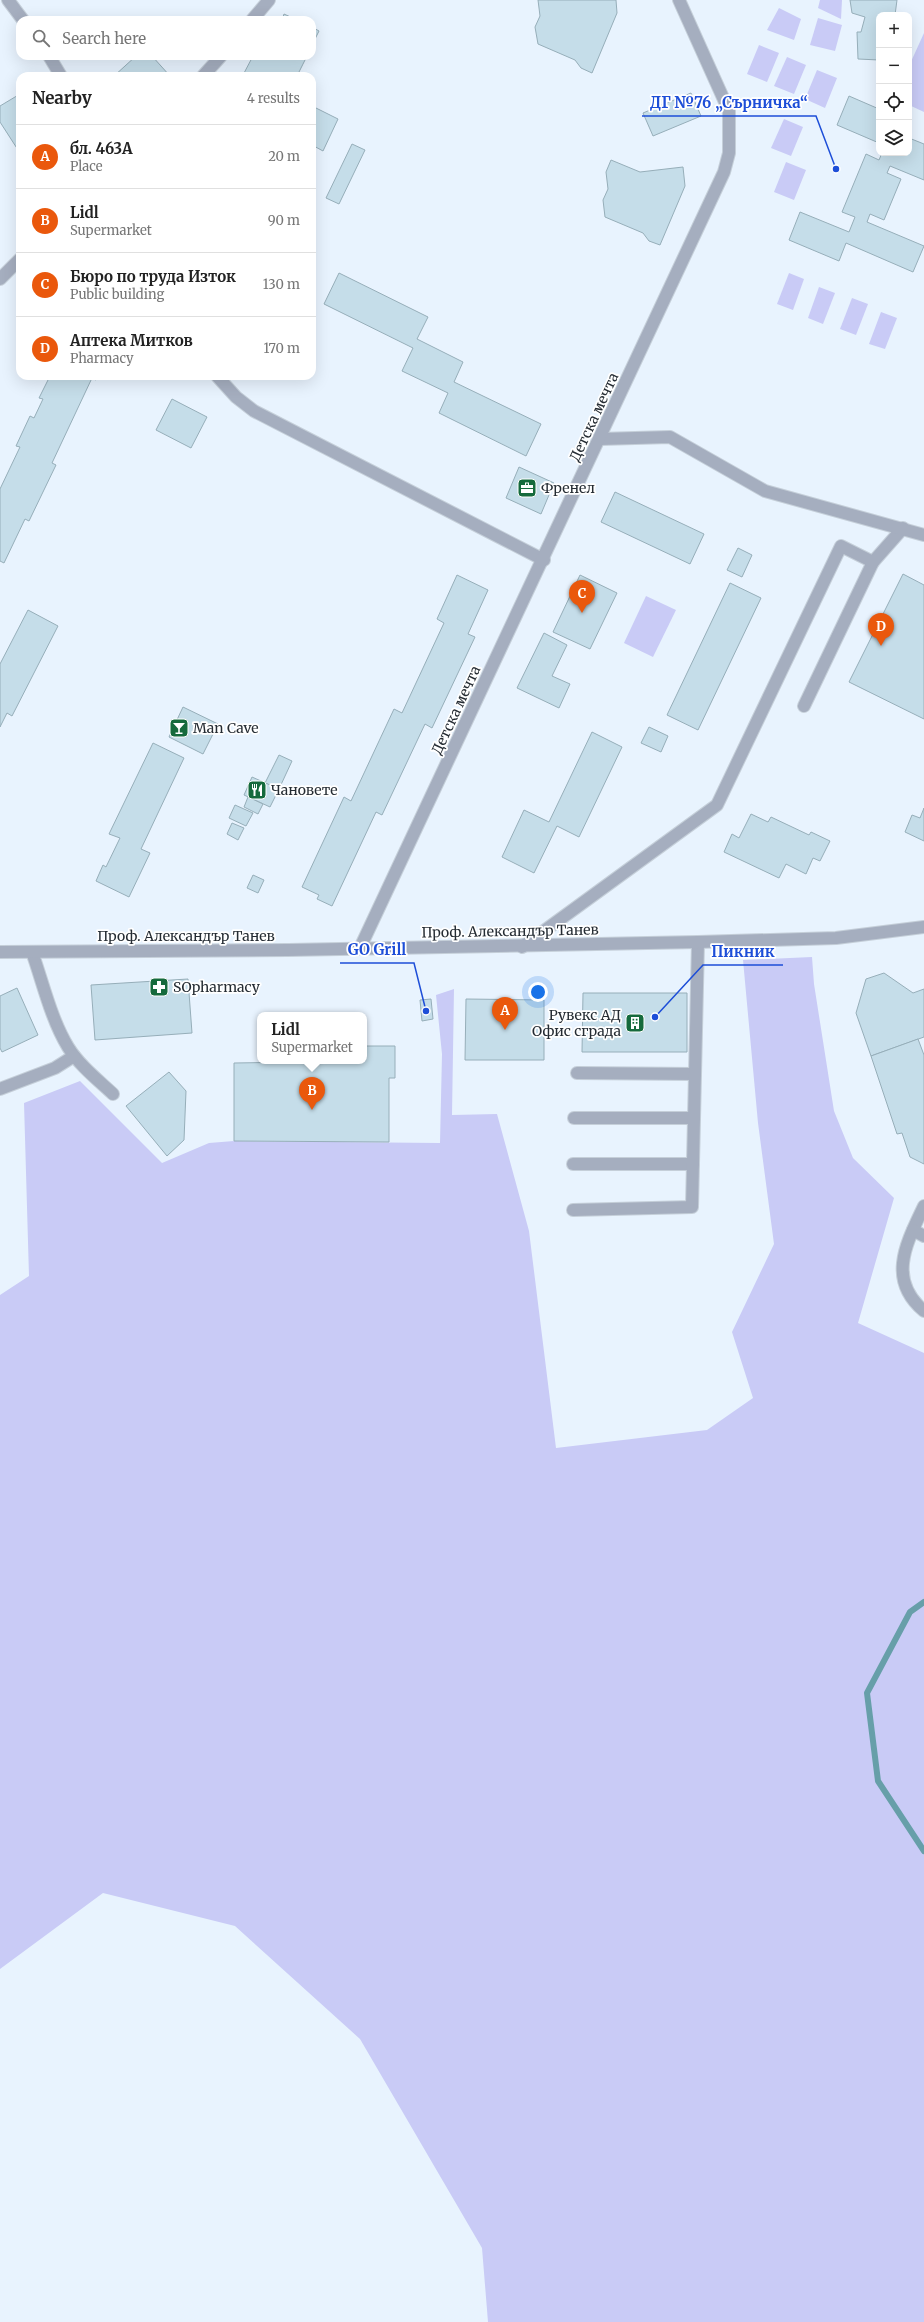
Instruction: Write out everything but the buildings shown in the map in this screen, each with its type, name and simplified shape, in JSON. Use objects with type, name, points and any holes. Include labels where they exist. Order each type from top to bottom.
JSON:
[{"type":"street","points":[[8,0],[20,16]]},
{"type":"street","points":[[255,16],[269,0]]},
{"type":"street","name":"Детска мечта","points":[[360,948],[544,560],[724,172],[729,153],[729,110],[679,0]]},
{"type":"street","points":[[51,60],[58,72]]},
{"type":"street","points":[[207,72],[217,60]]},
{"type":"street","points":[[0,279],[16,263]]},
{"type":"street","points":[[221,380],[236,397],[254,411],[544,560]]},
{"type":"street","points":[[600,439],[670,437],[765,491],[924,535]]},
{"type":"street","points":[[804,706],[873,562],[903,528]]},
{"type":"street","points":[[522,947],[717,805],[841,546],[873,562]]},
{"type":"street","name":"Проф. Александър Танев","points":[[0,952],[522,947],[836,938],[924,927]]},
{"type":"street","points":[[573,1210],[692,1207],[698,942]]},
{"type":"street","points":[[32,952],[49,1002],[68,1046],[74,1056],[113,1094]]},
{"type":"street","points":[[0,1089],[55,1068],[74,1056]]},
{"type":"street","points":[[577,1073],[695,1074]]},
{"type":"street","points":[[574,1118],[694,1118]]},
{"type":"street","points":[[573,1164],[693,1164]]},
{"type":"street","points":[[924,1206],[912,1230],[903,1256],[902,1271],[908,1295],[924,1310]]},
{"type":"street","points":[[912,1230],[924,1236]]},
{"type":"shaded area","points":[[820,0],[842,0],[841,19],[818,8]]},
{"type":"shaded area","points":[[779,8],[801,19],[794,40],[767,30]]},
{"type":"shaded area","points":[[818,18],[842,25],[835,51],[810,45]]},
{"type":"shaded area","points":[[924,33],[924,112],[912,106],[912,59]]},
{"type":"shaded area","points":[[759,45],[779,53],[767,82],[747,74]]},
{"type":"shaded area","points":[[787,57],[806,65],[794,94],[774,86]]},
{"type":"shaded area","points":[[817,70],[837,78],[825,108],[805,99]]},
{"type":"shaded area","points":[[784,119],[803,127],[791,156],[771,148]]},
{"type":"shaded area","points":[[786,162],[806,170],[794,200],[774,192]]},
{"type":"shaded area","points":[[789,273],[804,279],[793,310],[777,304]]},
{"type":"shaded area","points":[[819,287],[835,293],[823,324],[808,318]]},
{"type":"shaded area","points":[[852,298],[868,304],[856,335],[840,329]]},
{"type":"shaded area","points":[[881,312],[897,318],[885,349],[869,344]]},
{"type":"shaded area","points":[[646,596],[676,610],[653,657],[624,643]]},
{"type":"shaded area","points":[[812,957],[814,984],[834,1111],[853,1158],[894,1198],[858,1323],[924,1353],[924,2322],[488,2322],[482,2248],[360,2039],[235,1926],[103,1893],[0,1969],[0,1295],[29,1276],[24,1103],[80,1081],[162,1163],[209,1143],[234,1141],[440,1143],[442,1054],[436,995],[454,989],[452,1115],[497,1114],[529,1231],[556,1448],[707,1430],[753,1398],[732,1332],[774,1244],[758,1123],[743,960]]},
{"type":"waterway","points":[[924,1602],[910,1612],[867,1693],[878,1781],[924,1851]]},
{"type":"place","name":"ДГ №76 „Сърничка“","points":[[836,169]]},
{"type":"place","name":"Френел","points":[[527,488]]},
{"type":"place","name":"Бюро по труда Изток","points":[[582,613]]},
{"type":"place","name":"Аптека Митков","points":[[881,646]]},
{"type":"place","name":"Man Cave","points":[[179,728]]},
{"type":"place","name":"Чановете","points":[[257,790]]},
{"type":"place","name":"SOpharmacy","points":[[159,987]]},
{"type":"place","name":"GO Grill","points":[[426,1011]]},
{"type":"place","name":"Пикник","points":[[655,1017]]},
{"type":"place","name":"Рувекс АД Офис сграда","points":[[635,1023]]},
{"type":"place","name":"бл. 463А","points":[[505,1030]]},
{"type":"place","name":"Lidl","points":[[312,1110]]}]
